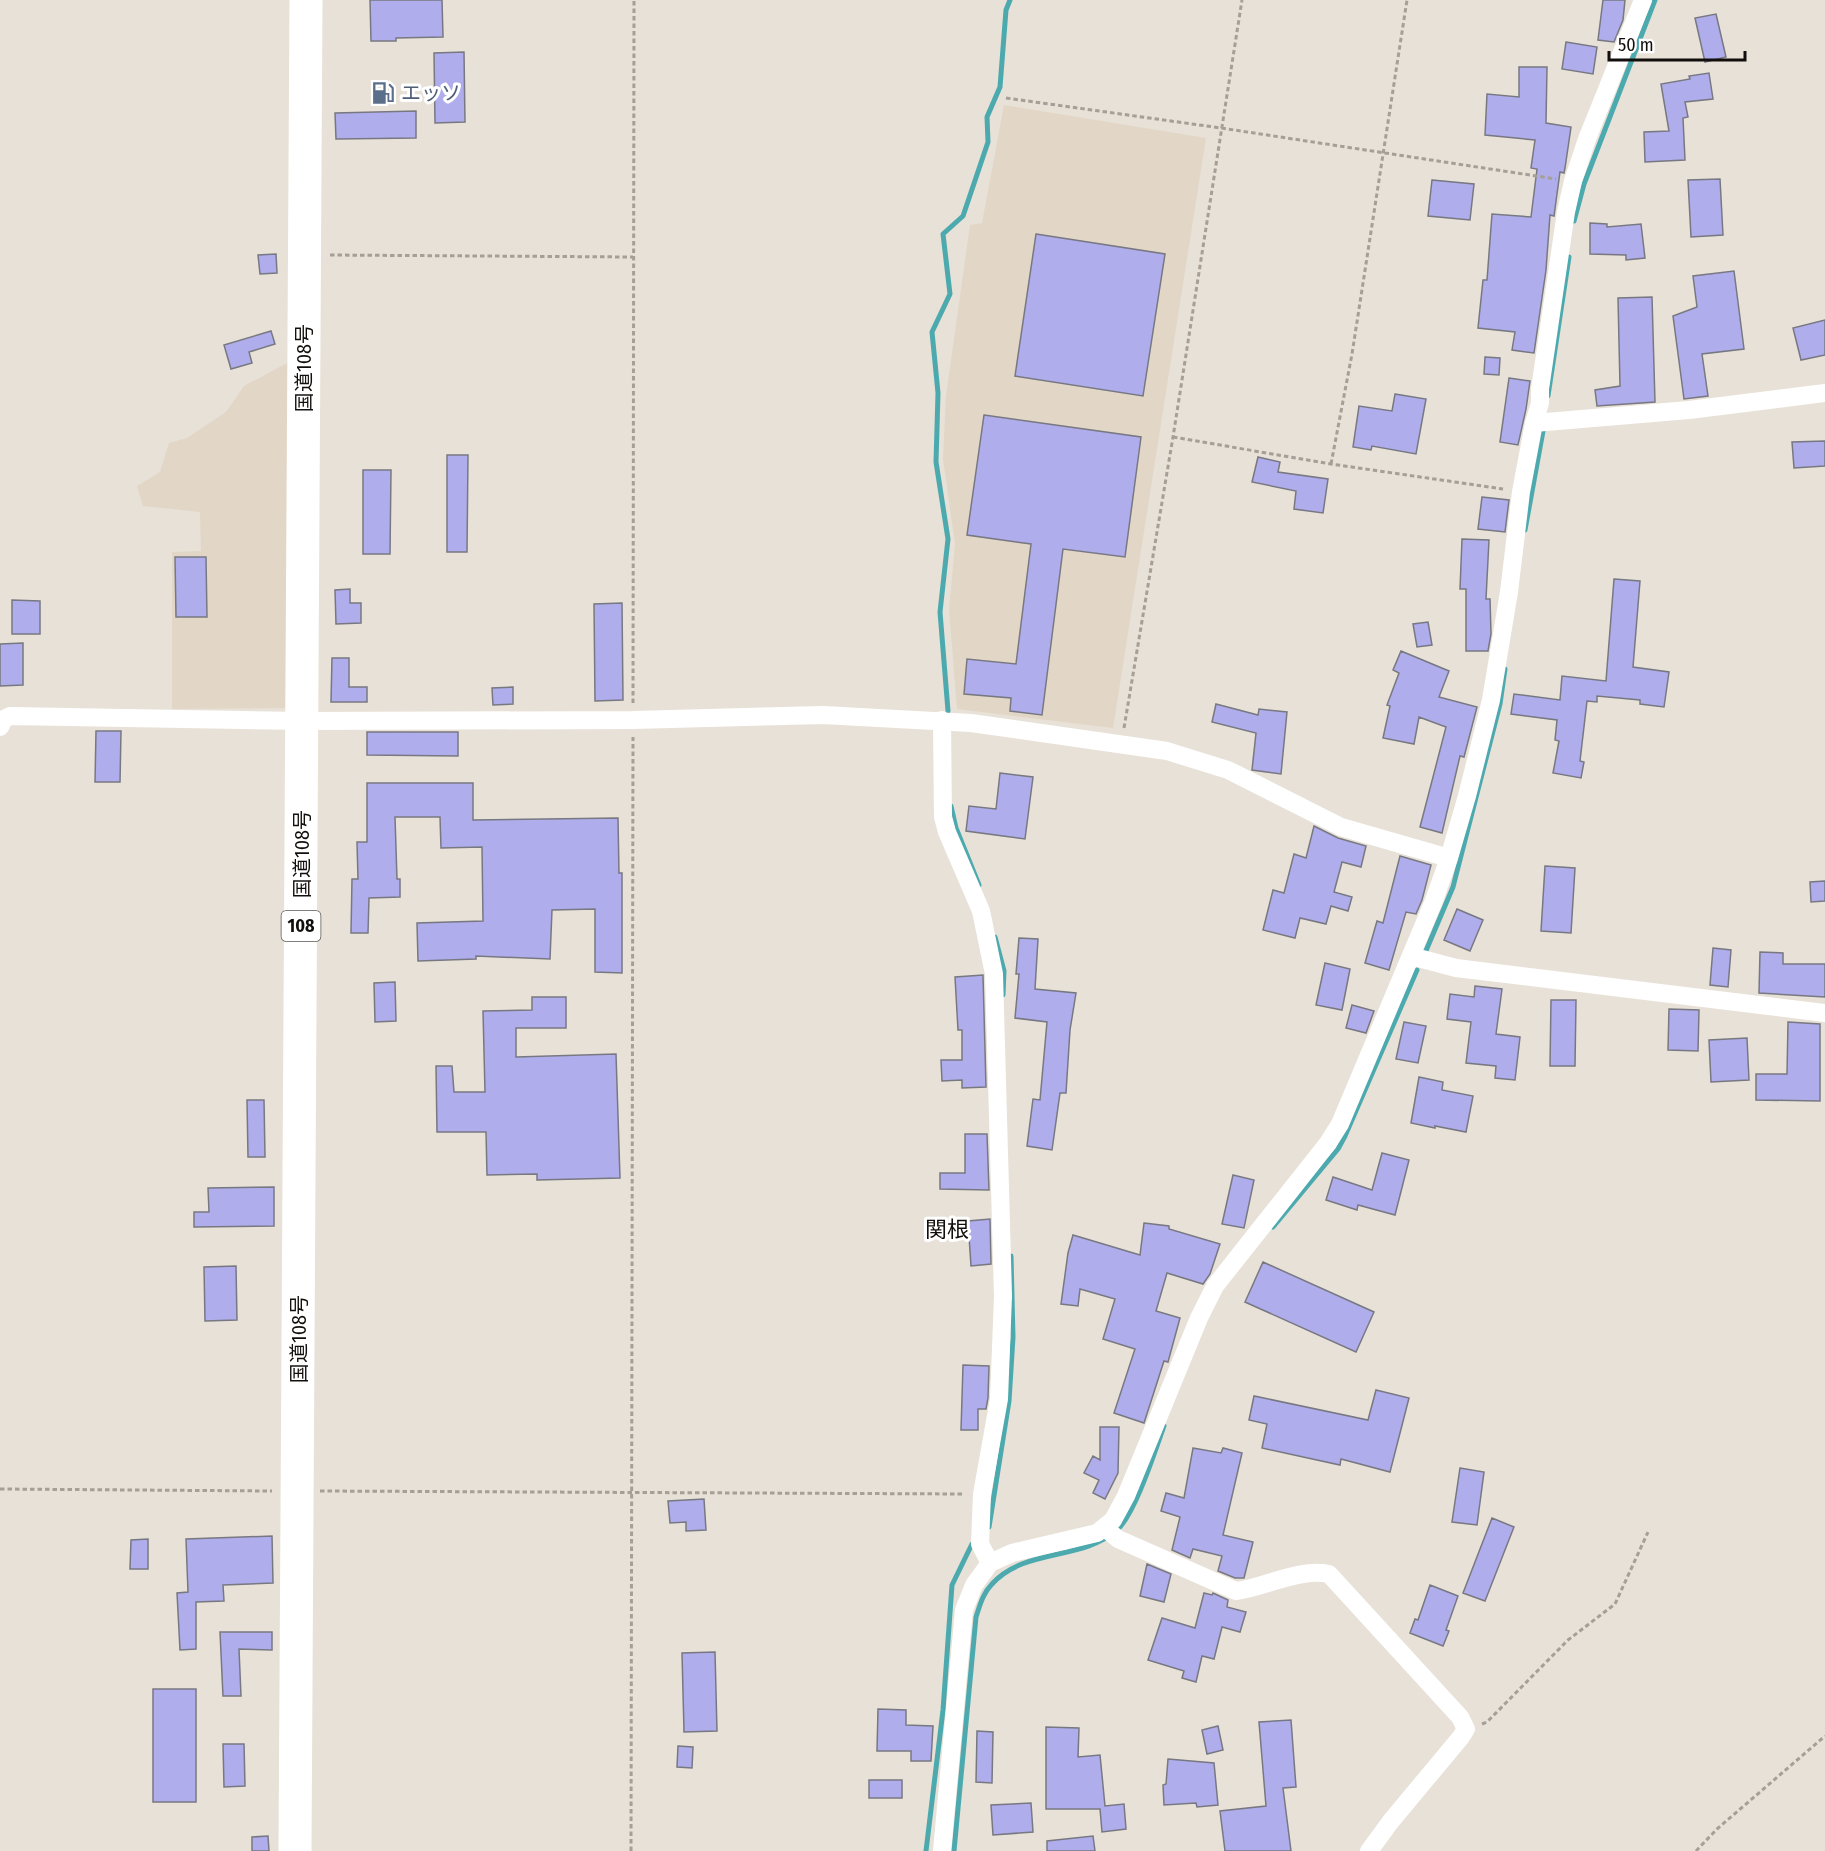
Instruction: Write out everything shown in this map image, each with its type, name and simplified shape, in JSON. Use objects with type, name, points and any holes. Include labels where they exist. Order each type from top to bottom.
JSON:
[{"type":"highway","name":"国道108号","points":[[295,1851],[306,0]]},
{"type":"street","points":[[1110,1532],[1113,1520],[1126,1496],[1199,1318],[1215,1286],[1328,1143],[1340,1124],[1411,956],[1449,858],[1491,700],[1509,592],[1521,492],[1540,403],[1540,389],[1564,224],[1573,181],[1587,139],[1644,0]]},
{"type":"street","points":[[1534,423],[1689,411],[1825,393]]},
{"type":"street","points":[[1,721],[10,716],[303,721],[633,720],[823,715],[942,720],[1167,751],[1193,758],[1228,770],[1341,827],[1449,858]]},
{"type":"street","points":[[942,720],[943,817],[947,832],[981,911],[994,974],[1002,1296],[999,1399],[982,1494],[980,1544],[990,1563]]},
{"type":"street","points":[[1411,956],[1456,968],[1825,1013]]},
{"type":"street","points":[[942,1851],[964,1610],[974,1585],[990,1563],[1012,1553],[1110,1532],[1236,1591],[1312,1572],[1329,1574],[1460,1718],[1466,1729],[1461,1737],[1369,1851]]},
{"type":"path","points":[[631,1851],[634,0]]},
{"type":"path","points":[[1121,745],[1173,437],[1242,0]]},
{"type":"path","points":[[1332,464],[1352,354],[1407,0]]},
{"type":"path","points":[[1006,98],[1573,181]]},
{"type":"path","points":[[304,255],[633,257]]},
{"type":"path","points":[[1173,437],[1332,464],[1521,492]]},
{"type":"path","points":[[0,1489],[982,1494]]},
{"type":"path","points":[[1466,1729],[1487,1722],[1568,1640],[1615,1604],[1648,1532]]},
{"type":"path","points":[[1696,1851],[1717,1829],[1825,1736]]},
{"type":"shaded area","points":[[1004,105],[1206,138],[1113,728],[957,709],[949,610],[955,544],[943,459],[946,396],[970,225],[982,223]]},
{"type":"shaded area","points":[[289,362],[291,708],[172,709],[172,552],[201,551],[200,512],[143,506],[137,486],[160,472],[169,443],[187,438],[226,412],[244,386]]},
{"type":"building","points":[[370,0],[442,0],[443,37],[371,41]]},
{"type":"building","points":[[1603,0],[1625,0],[1623,20],[1614,42],[1598,40]]},
{"type":"building","points":[[1716,14],[1726,57],[1705,62],[1695,18]]},
{"type":"building","points":[[1566,42],[1597,47],[1593,74],[1562,69]]},
{"type":"building","points":[[464,52],[465,122],[435,123],[434,53]]},
{"type":"building","points":[[1519,67],[1547,67],[1546,123],[1571,127],[1564,173],[1560,172],[1554,216],[1550,215],[1546,270],[1534,353],[1512,350],[1515,332],[1478,328],[1483,280],[1487,280],[1492,214],[1531,217],[1537,169],[1531,168],[1535,140],[1485,135],[1487,94],[1519,97]]},
{"type":"building","points":[[1709,73],[1713,99],[1685,102],[1688,117],[1683,118],[1685,160],[1645,162],[1644,132],[1669,131],[1661,84]]},
{"type":"building","points":[[416,111],[416,138],[336,139],[335,113]]},
{"type":"building","points":[[1720,179],[1723,235],[1691,237],[1688,180]]},
{"type":"building","points":[[1432,180],[1474,184],[1470,220],[1428,216]]},
{"type":"building","points":[[1590,223],[1607,224],[1607,227],[1641,224],[1645,258],[1626,260],[1626,255],[1590,254]]},
{"type":"building","points":[[1036,234],[1165,254],[1143,396],[1015,376]]},
{"type":"building","points":[[276,254],[277,273],[260,274],[258,255]]},
{"type":"building","points":[[1734,271],[1744,349],[1702,354],[1708,396],[1684,399],[1673,316],[1697,307],[1693,276]]},
{"type":"building","points":[[1652,297],[1655,402],[1597,406],[1595,390],[1620,386],[1618,298]]},
{"type":"building","points":[[1825,320],[1825,355],[1801,360],[1793,328]]},
{"type":"building","points":[[271,331],[275,344],[249,352],[252,363],[231,369],[224,345]]},
{"type":"building","points":[[1485,357],[1500,358],[1499,375],[1484,374]]},
{"type":"building","points":[[1509,378],[1530,381],[1518,445],[1500,442]]},
{"type":"building","points":[[1395,394],[1426,399],[1416,454],[1372,446],[1371,450],[1353,447],[1359,406],[1392,411]]},
{"type":"building","points":[[984,415],[1141,437],[1125,557],[1063,549],[1042,715],[1010,711],[1011,698],[964,694],[967,659],[1016,664],[1031,544],[967,535]]},
{"type":"building","points":[[1825,441],[1825,466],[1794,468],[1792,442]]},
{"type":"building","points":[[447,455],[468,455],[467,552],[447,552]]},
{"type":"building","points":[[1258,457],[1280,462],[1278,472],[1328,479],[1323,513],[1294,509],[1296,491],[1252,482]]},
{"type":"building","points":[[363,470],[391,470],[390,554],[363,554]]},
{"type":"building","points":[[1482,497],[1509,500],[1505,532],[1478,529]]},
{"type":"building","points":[[1462,539],[1489,540],[1486,599],[1490,599],[1491,634],[1488,651],[1466,651],[1466,589],[1460,589]]},
{"type":"building","points":[[175,557],[206,557],[207,617],[176,617]]},
{"type":"building","points":[[1614,579],[1640,581],[1633,667],[1669,672],[1664,707],[1640,704],[1640,700],[1597,696],[1597,702],[1587,701],[1580,761],[1584,762],[1581,778],[1553,773],[1559,741],[1555,740],[1557,720],[1511,714],[1514,694],[1560,700],[1562,676],[1606,681]]},
{"type":"building","points":[[350,589],[350,603],[361,603],[361,623],[336,624],[335,590]]},
{"type":"building","points":[[12,600],[40,601],[40,634],[12,634]]},
{"type":"building","points":[[622,603],[623,700],[595,701],[594,604]]},
{"type":"building","points":[[1428,622],[1432,645],[1417,647],[1413,624]]},
{"type":"building","points":[[23,643],[23,685],[0,686],[0,644]]},
{"type":"building","points":[[1401,651],[1449,671],[1439,697],[1477,707],[1464,757],[1460,756],[1442,833],[1420,827],[1446,727],[1419,717],[1414,744],[1383,738],[1390,706],[1387,705],[1399,673],[1393,670]]},
{"type":"building","points":[[332,658],[349,658],[349,687],[367,687],[367,702],[331,702]]},
{"type":"building","points":[[513,687],[513,704],[493,705],[492,688]]},
{"type":"building","points":[[1216,704],[1258,715],[1259,709],[1287,712],[1281,774],[1252,770],[1256,733],[1212,722]]},
{"type":"building","points":[[96,731],[121,731],[120,782],[95,782]]},
{"type":"building","points":[[367,732],[458,732],[458,756],[367,755]]},
{"type":"building","points":[[1000,773],[1033,777],[1025,839],[966,831],[969,806],[996,809]]},
{"type":"building","points":[[367,783],[473,783],[473,820],[618,818],[619,873],[622,873],[622,973],[595,972],[595,909],[552,910],[550,959],[476,956],[476,959],[418,961],[417,923],[483,921],[482,847],[441,848],[440,817],[395,817],[397,879],[400,879],[400,897],[369,898],[368,933],[351,933],[352,879],[358,879],[357,842],[367,842]]},
{"type":"building","points":[[1314,826],[1338,838],[1366,846],[1361,867],[1342,862],[1334,892],[1352,897],[1348,911],[1331,906],[1326,924],[1300,918],[1295,938],[1263,930],[1273,890],[1284,893],[1294,854],[1306,858]]},
{"type":"building","points":[[1400,856],[1431,865],[1416,914],[1406,912],[1389,970],[1365,963],[1377,921],[1383,923]]},
{"type":"building","points":[[1545,866],[1575,868],[1571,933],[1541,931]]},
{"type":"building","points":[[1825,881],[1825,901],[1811,902],[1810,882]]},
{"type":"building","points":[[1457,909],[1483,920],[1470,951],[1444,940]]},
{"type":"building","points":[[1019,938],[1038,939],[1035,989],[1076,993],[1070,1030],[1066,1093],[1060,1093],[1052,1150],[1027,1146],[1033,1099],[1040,1100],[1047,1022],[1015,1018]]},
{"type":"building","points":[[1713,948],[1731,950],[1728,987],[1710,985]]},
{"type":"building","points":[[1760,952],[1783,953],[1783,964],[1825,964],[1825,997],[1759,993]]},
{"type":"building","points":[[1325,963],[1350,969],[1342,1010],[1316,1005]]},
{"type":"building","points":[[983,975],[986,1087],[962,1088],[962,1080],[942,1081],[941,1060],[962,1060],[962,1030],[958,1030],[955,977]]},
{"type":"building","points":[[395,982],[396,1021],[375,1022],[374,983]]},
{"type":"building","points":[[1475,986],[1502,989],[1496,1034],[1520,1037],[1515,1080],[1495,1078],[1496,1066],[1466,1063],[1471,1022],[1447,1019],[1450,994],[1474,997]]},
{"type":"building","points":[[532,997],[566,997],[566,1028],[516,1028],[516,1057],[616,1054],[620,1178],[537,1180],[537,1174],[487,1175],[486,1132],[437,1132],[436,1066],[452,1066],[454,1092],[485,1092],[483,1011],[532,1010]]},
{"type":"building","points":[[1551,1000],[1576,1000],[1575,1066],[1550,1066]]},
{"type":"building","points":[[1352,1005],[1374,1011],[1366,1033],[1346,1028]]},
{"type":"building","points":[[1669,1009],[1699,1010],[1698,1051],[1668,1050]]},
{"type":"building","points":[[1404,1022],[1426,1026],[1418,1063],[1396,1059]]},
{"type":"building","points":[[1788,1022],[1820,1024],[1820,1101],[1756,1100],[1756,1074],[1787,1074]]},
{"type":"building","points":[[1747,1038],[1749,1080],[1711,1082],[1709,1040]]},
{"type":"building","points":[[1419,1077],[1443,1082],[1442,1090],[1473,1096],[1466,1132],[1411,1123]]},
{"type":"building","points":[[247,1100],[264,1100],[265,1157],[248,1157]]},
{"type":"building","points":[[965,1134],[987,1134],[989,1190],[940,1189],[940,1173],[965,1173]]},
{"type":"building","points":[[1382,1153],[1409,1160],[1395,1215],[1358,1205],[1357,1210],[1326,1200],[1333,1177],[1372,1190]]},
{"type":"building","points":[[1233,1175],[1254,1180],[1244,1228],[1222,1224]]},
{"type":"building","points":[[274,1187],[274,1226],[194,1227],[194,1212],[209,1212],[208,1188]]},
{"type":"building","points":[[990,1219],[991,1264],[971,1266],[968,1221]]},
{"type":"building","points":[[1144,1223],[1169,1226],[1169,1229],[1220,1244],[1210,1274],[1203,1284],[1167,1273],[1156,1311],[1180,1318],[1168,1362],[1164,1361],[1144,1423],[1114,1413],[1135,1349],[1103,1339],[1115,1299],[1080,1289],[1078,1306],[1061,1304],[1068,1253],[1073,1235],[1140,1255]]},
{"type":"building","points":[[1263,1262],[1374,1312],[1356,1352],[1245,1302]]},
{"type":"building","points":[[236,1266],[237,1320],[205,1321],[204,1267]]},
{"type":"building","points":[[963,1365],[989,1366],[988,1398],[986,1409],[978,1409],[978,1430],[961,1430]]},
{"type":"building","points":[[1376,1390],[1409,1398],[1390,1472],[1341,1459],[1340,1465],[1262,1448],[1267,1424],[1249,1420],[1254,1396],[1368,1420]]},
{"type":"building","points":[[1100,1427],[1119,1427],[1118,1473],[1105,1499],[1093,1493],[1099,1480],[1084,1473],[1093,1456],[1100,1460]]},
{"type":"building","points":[[1193,1448],[1221,1453],[1223,1448],[1242,1453],[1223,1535],[1253,1542],[1244,1578],[1235,1578],[1218,1571],[1222,1556],[1193,1549],[1190,1558],[1172,1550],[1180,1517],[1161,1511],[1166,1493],[1184,1498]]},
{"type":"building","points":[[1460,1468],[1484,1472],[1477,1525],[1452,1522]]},
{"type":"building","points":[[704,1499],[706,1530],[686,1531],[686,1522],[670,1523],[668,1501]]},
{"type":"building","points":[[1492,1518],[1514,1527],[1485,1601],[1463,1593]]},
{"type":"building","points":[[272,1536],[273,1583],[223,1585],[224,1601],[196,1602],[196,1649],[180,1650],[177,1593],[188,1592],[186,1539]]},
{"type":"building","points":[[148,1539],[148,1569],[130,1569],[131,1540]]},
{"type":"building","points":[[1147,1564],[1171,1574],[1164,1602],[1140,1596]]},
{"type":"building","points":[[1430,1585],[1458,1596],[1443,1646],[1410,1633],[1415,1619],[1418,1620]]},
{"type":"building","points":[[1204,1593],[1212,1595],[1213,1593],[1228,1600],[1227,1607],[1246,1612],[1240,1632],[1222,1627],[1214,1659],[1202,1656],[1196,1682],[1182,1678],[1184,1671],[1148,1660],[1162,1618],[1195,1628]]},
{"type":"building","points":[[220,1632],[272,1632],[272,1650],[239,1649],[241,1696],[223,1696]]},
{"type":"building","points":[[715,1652],[717,1731],[684,1732],[682,1653]]},
{"type":"building","points":[[153,1689],[196,1689],[196,1802],[153,1802]]},
{"type":"building","points":[[878,1709],[906,1710],[906,1725],[933,1726],[931,1761],[911,1761],[911,1751],[877,1751]]},
{"type":"building","points":[[1291,1720],[1296,1787],[1283,1788],[1291,1851],[1225,1851],[1220,1811],[1266,1806],[1259,1722]]},
{"type":"building","points":[[1218,1726],[1223,1750],[1207,1754],[1202,1730]]},
{"type":"building","points":[[1046,1727],[1079,1728],[1078,1757],[1100,1755],[1105,1806],[1124,1804],[1126,1829],[1102,1832],[1100,1809],[1046,1809]]},
{"type":"building","points":[[977,1731],[993,1732],[992,1783],[976,1782]]},
{"type":"building","points":[[223,1744],[244,1744],[245,1786],[224,1787]]},
{"type":"building","points":[[678,1746],[693,1747],[692,1768],[677,1767]]},
{"type":"building","points":[[1168,1759],[1214,1763],[1218,1805],[1197,1807],[1196,1803],[1164,1805],[1163,1785],[1166,1784]]},
{"type":"building","points":[[869,1780],[902,1780],[902,1798],[869,1798]]},
{"type":"building","points":[[1031,1803],[1033,1832],[993,1835],[991,1805]]},
{"type":"building","points":[[268,1836],[269,1851],[252,1851],[252,1837]]},
{"type":"building","points":[[1093,1836],[1095,1851],[1047,1851],[1047,1841]]},
{"type":"waterway","points":[[948,711],[940,612],[948,539],[936,462],[938,393],[932,332],[950,294],[943,234],[963,216],[988,142],[987,117],[1000,87],[1006,10],[1010,0]]},
{"type":"waterway","points":[[1574,221],[1584,184],[1655,0]]},
{"type":"waterway","points":[[1548,396],[1569,257]]},
{"type":"waterway","points":[[1525,530],[1543,431]]},
{"type":"waterway","points":[[1425,953],[1453,887],[1500,704],[1505,669]]},
{"type":"waterway","points":[[951,806],[956,828],[979,885]]},
{"type":"waterway","points":[[995,937],[1004,971],[1003,995]]},
{"type":"waterway","points":[[1273,1227],[1338,1149],[1417,970]]},
{"type":"waterway","points":[[989,1527],[1009,1401],[1013,1337],[1011,1256]]},
{"type":"waterway","points":[[954,1851],[976,1617],[984,1595],[992,1584],[1005,1573],[1020,1565],[1087,1546],[1103,1540],[1117,1530],[1131,1511],[1164,1426]]},
{"type":"waterway","points":[[926,1851],[943,1710],[952,1585],[972,1544]]},
{"type":"place","name":"エッソ","points":[[383,93]]},
{"type":"district","name":"関根","points":[[947,1229]]}]
